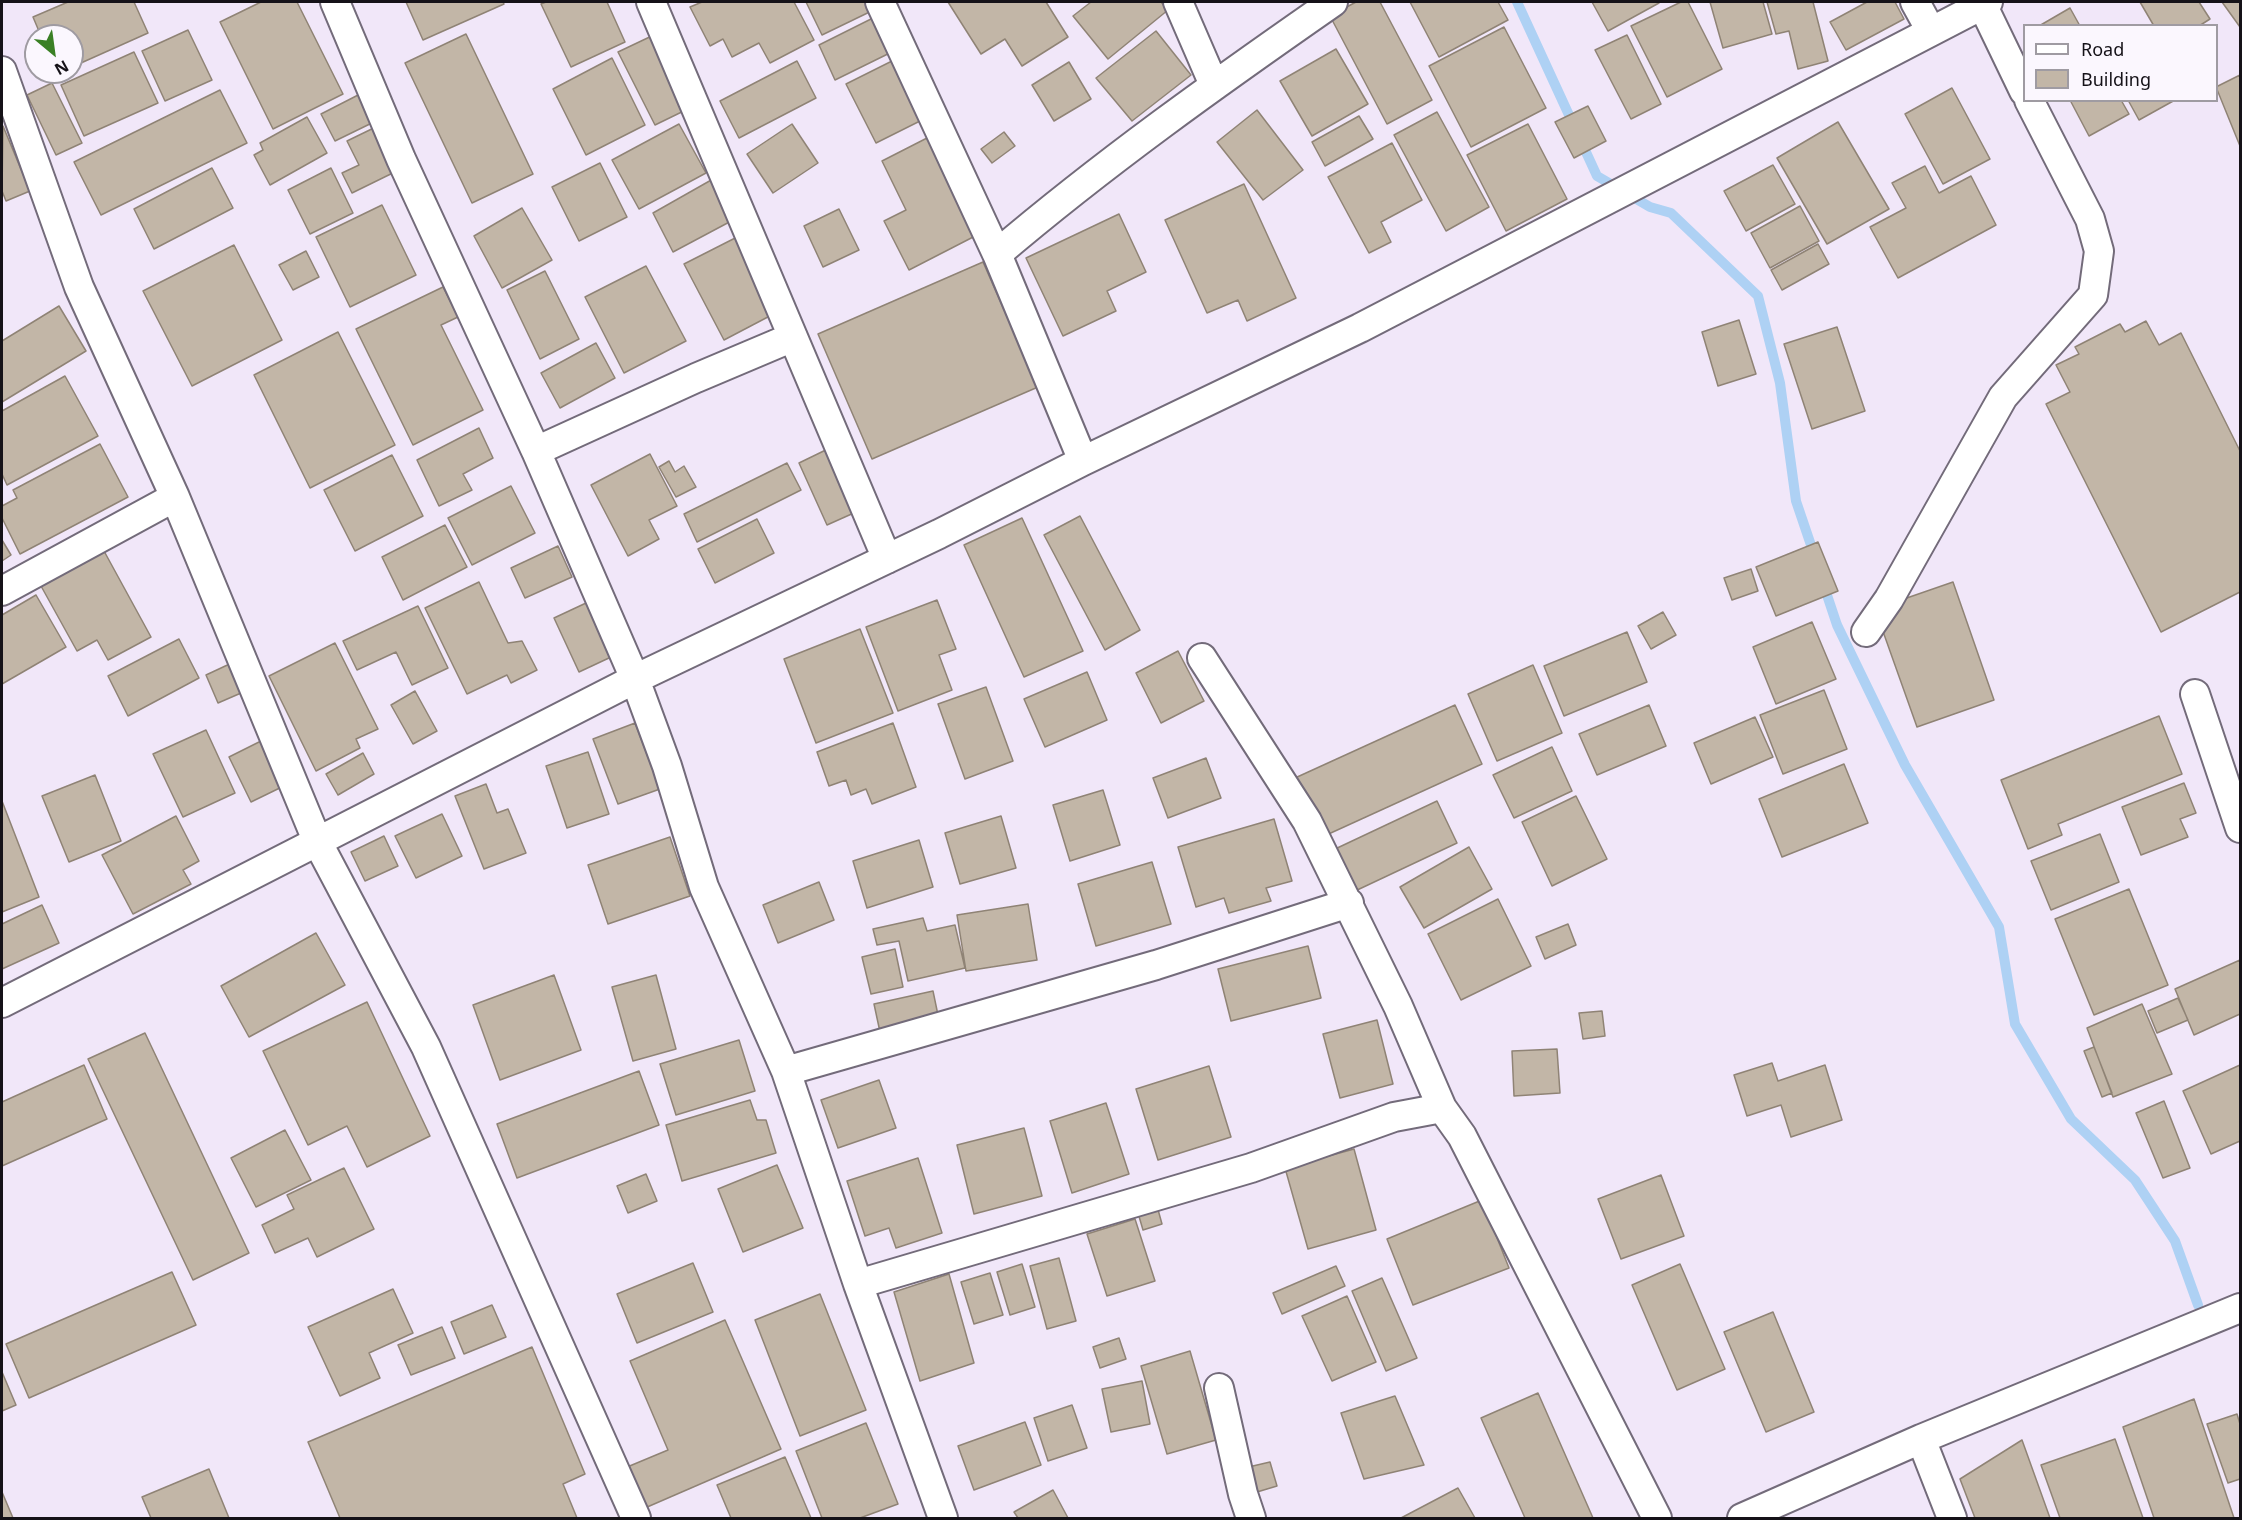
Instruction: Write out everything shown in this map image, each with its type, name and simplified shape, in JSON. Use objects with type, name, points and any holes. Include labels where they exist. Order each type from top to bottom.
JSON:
[{"type":"street","points":[[334,2],[401,159],[536,451],[635,679],[667,766],[704,887],[786,1071],[858,1284],[943,1518]]},
{"type":"street","points":[[651,2],[887,559]]},
{"type":"street","points":[[880,2],[997,254],[1083,461]]},
{"type":"street","points":[[1178,2],[1214,85]]},
{"type":"street","points":[[997,254],[1046,213],[1214,85],[1333,2]]},
{"type":"street","points":[[1915,2],[1931,31]]},
{"type":"street","points":[[2,1003],[635,679],[887,559],[1083,461],[1360,328],[1985,3],[2023,87]]},
{"type":"street","points":[[2,71],[79,286],[175,497],[318,843],[426,1047],[636,1518]]},
{"type":"street","points":[[1866,632],[1889,599],[2003,397],[2093,295],[2099,251],[2090,219],[2031,102]]},
{"type":"street","points":[[536,451],[696,378],[793,337]]},
{"type":"street","points":[[2,591],[175,497]]},
{"type":"street","points":[[1202,658],[1307,821],[1350,903],[1442,1108],[1467,1145],[1657,1518]]},
{"type":"street","points":[[2195,694],[2241,828]]},
{"type":"street","points":[[786,1071],[1156,965],[1350,903]]},
{"type":"street","points":[[858,1284],[1251,1168],[1394,1117],[1442,1108]]},
{"type":"street","points":[[1742,1518],[1921,1439],[2241,1308]]},
{"type":"street","points":[[1219,1388],[1243,1494],[1251,1518]]},
{"type":"street","points":[[1921,1439],[1952,1518]]},
{"type":"building","points":[[68,2],[134,2],[148,33],[84,62],[84,24],[36,24],[33,17]]},
{"type":"building","points":[[261,2],[297,2],[343,94],[273,129],[220,22]]},
{"type":"building","points":[[406,2],[503,2],[504,4],[423,40]]},
{"type":"building","points":[[546,2],[607,2],[625,42],[571,67],[541,4]]},
{"type":"building","points":[[702,2],[794,2],[814,40],[770,63],[759,43],[732,57],[723,39],[710,46],[690,7]]},
{"type":"building","points":[[806,2],[882,2],[884,5],[822,35]]},
{"type":"building","points":[[948,2],[1046,2],[1068,37],[1022,66],[1005,39],[981,54]]},
{"type":"building","points":[[1091,2],[1161,2],[1168,10],[1108,59],[1073,16]]},
{"type":"building","points":[[1356,2],[1380,2],[1432,100],[1387,124],[1330,16]]},
{"type":"building","points":[[1410,2],[1498,2],[1508,20],[1439,57]]},
{"type":"building","points":[[1592,2],[1658,2],[1659,3],[1608,31]]},
{"type":"building","points":[[1681,2],[1688,2],[1722,69],[1667,97],[1631,26]]},
{"type":"building","points":[[1710,2],[1763,2],[1772,34],[1723,48]]},
{"type":"building","points":[[1767,2],[1813,2],[1828,61],[1798,69],[1789,31],[1776,34]]},
{"type":"building","points":[[1867,2],[1895,2],[1904,19],[1846,50],[1830,22]]},
{"type":"building","points":[[2140,2],[2199,2],[2210,19],[2202,24],[2153,24]]},
{"type":"building","points":[[2222,2],[2240,2],[2240,27]]},
{"type":"building","points":[[2070,8],[2079,24],[2042,24]]},
{"type":"building","points":[[887,11],[904,46],[835,80],[819,45]]},
{"type":"building","points":[[1504,27],[1546,108],[1471,147],[1429,66]]},
{"type":"building","points":[[188,30],[212,80],[165,101],[142,51]]},
{"type":"building","points":[[1156,31],[1191,75],[1132,121],[1096,78]]},
{"type":"building","points":[[658,33],[694,106],[655,125],[618,52]]},
{"type":"building","points":[[466,34],[533,174],[472,203],[405,63]]},
{"type":"building","points":[[1627,35],[1661,104],[1631,119],[1595,50]]},
{"type":"building","points":[[1336,49],[1368,104],[1312,136],[1280,81]]},
{"type":"building","points":[[134,52],[158,103],[84,136],[61,85],[84,84],[84,75]]},
{"type":"building","points":[[612,58],[645,125],[586,155],[553,89]]},
{"type":"building","points":[[797,61],[816,98],[739,138],[720,101]]},
{"type":"building","points":[[892,61],[922,120],[876,143],[846,84]]},
{"type":"building","points":[[1069,62],[1091,99],[1054,121],[1032,85]]},
{"type":"building","points":[[2240,75],[2240,146],[2218,92],[2218,86]]},
{"type":"building","points":[[52,84],[82,143],[56,155],[27,95]]},
{"type":"building","points":[[1952,88],[1990,159],[1943,184],[1905,114]]},
{"type":"building","points":[[220,90],[247,143],[101,215],[74,162]]},
{"type":"building","points":[[364,92],[378,120],[335,141],[321,114]]},
{"type":"building","points":[[2071,102],[2122,102],[2129,114],[2089,136]]},
{"type":"building","points":[[2129,102],[2171,102],[2139,120]]},
{"type":"building","points":[[1588,106],[1606,141],[1574,158],[1555,122]]},
{"type":"building","points":[[1257,110],[1303,170],[1263,200],[1217,142]]},
{"type":"building","points":[[1437,112],[1489,207],[1446,231],[1394,135]]},
{"type":"building","points":[[1359,116],[1373,139],[1325,166],[1312,142]]},
{"type":"building","points":[[307,117],[327,153],[270,185],[254,155],[263,150],[260,143]]},
{"type":"building","points":[[1838,122],[1889,209],[1827,244],[1777,158]]},
{"type":"building","points":[[384,123],[405,167],[352,193],[342,173],[359,165],[347,141]]},
{"type":"building","points":[[679,124],[706,173],[639,209],[612,160]]},
{"type":"building","points":[[792,124],[818,163],[773,193],[747,154]]},
{"type":"building","points":[[1528,124],[1567,199],[1506,231],[1467,155]]},
{"type":"building","points":[[3,126],[30,191],[6,201],[2,191]]},
{"type":"building","points":[[1004,132],[1015,146],[992,163],[981,149]]},
{"type":"building","points":[[929,137],[979,234],[909,270],[884,221],[906,210],[882,161]]},
{"type":"building","points":[[1392,143],[1422,200],[1381,222],[1391,242],[1369,253],[1328,177]]},
{"type":"building","points":[[600,163],[627,217],[579,241],[552,187]]},
{"type":"building","points":[[1773,165],[1795,204],[1746,231],[1724,191]]},
{"type":"building","points":[[1925,166],[1939,193],[1971,176],[1996,225],[1898,278],[1870,227],[1906,208],[1892,183]]},
{"type":"building","points":[[212,168],[233,208],[154,249],[134,209]]},
{"type":"building","points":[[331,168],[353,213],[310,234],[288,190]]},
{"type":"building","points":[[713,179],[735,219],[673,252],[653,213]]},
{"type":"building","points":[[1244,184],[1296,298],[1247,321],[1238,300],[1207,313],[1165,220]]},
{"type":"building","points":[[382,205],[416,275],[350,307],[316,237]]},
{"type":"building","points":[[1800,206],[1819,241],[1770,268],[1751,233]]},
{"type":"building","points":[[522,208],[552,260],[502,288],[474,236]]},
{"type":"building","points":[[839,209],[859,250],[823,267],[804,226]]},
{"type":"building","points":[[1119,214],[1146,272],[1107,291],[1116,311],[1063,336],[1026,258]]},
{"type":"building","points":[[745,233],[785,308],[724,340],[684,264]]},
{"type":"building","points":[[1818,244],[1829,264],[1782,290],[1771,270]]},
{"type":"building","points":[[234,245],[282,340],[192,386],[143,291]]},
{"type":"building","points":[[306,251],[319,277],[293,290],[279,265]]},
{"type":"building","points":[[983,262],[1038,387],[872,459],[818,334]]},
{"type":"building","points":[[646,266],[686,341],[624,373],[585,297]]},
{"type":"building","points":[[545,271],[579,339],[540,359],[507,290]]},
{"type":"building","points":[[443,287],[458,317],[441,325],[483,410],[413,445],[356,329]]},
{"type":"building","points":[[59,306],[86,351],[2,402],[2,341]]},
{"type":"building","points":[[1739,320],[1756,374],[1718,386],[1702,332]]},
{"type":"building","points":[[2146,321],[2159,345],[2181,333],[2240,451],[2240,592],[2161,632],[2046,404],[2070,392],[2056,365],[2079,354],[2075,347],[2120,324],[2125,332]]},
{"type":"building","points":[[1837,327],[1865,411],[1812,429],[1784,344]]},
{"type":"building","points":[[338,332],[395,445],[310,488],[254,375]]},
{"type":"building","points":[[596,343],[615,378],[560,408],[541,373]]},
{"type":"building","points":[[65,376],[98,436],[7,485],[2,474],[2,411]]},
{"type":"building","points":[[479,428],[493,458],[463,474],[472,490],[439,506],[417,460]]},
{"type":"building","points":[[100,444],[128,497],[20,554],[2,518],[2,506],[17,498],[13,490]]},
{"type":"building","points":[[836,445],[865,508],[827,525],[799,463]]},
{"type":"building","points":[[650,454],[677,506],[649,520],[659,539],[628,556],[591,485]]},
{"type":"building","points":[[392,455],[423,516],[355,551],[324,490]]},
{"type":"building","points":[[669,461],[675,472],[684,466],[696,487],[676,497],[659,467]]},
{"type":"building","points":[[787,463],[801,490],[697,542],[684,514]]},
{"type":"building","points":[[511,486],[535,533],[472,565],[448,518]]},
{"type":"building","points":[[1080,516],[1140,630],[1105,650],[1044,535]]},
{"type":"building","points":[[1022,518],[1083,651],[1024,677],[964,545]]},
{"type":"building","points":[[757,519],[774,553],[715,583],[698,549]]},
{"type":"building","points":[[445,525],[467,567],[403,600],[382,557]]},
{"type":"building","points":[[2,540],[11,555],[2,561]]},
{"type":"building","points":[[1818,542],[1838,591],[1776,616],[1756,567]]},
{"type":"building","points":[[558,546],[572,577],[525,598],[511,568]]},
{"type":"building","points":[[104,551],[151,637],[108,660],[97,640],[77,651],[41,586]]},
{"type":"building","points":[[1751,569],[1758,591],[1732,600],[1724,578]]},
{"type":"building","points":[[479,582],[508,643],[522,641],[537,670],[511,683],[507,675],[467,694],[425,608]]},
{"type":"building","points":[[1953,582],[1994,700],[1917,727],[1875,609]]},
{"type":"building","points":[[36,595],[66,647],[2,684],[2,615]]},
{"type":"building","points":[[601,596],[626,650],[579,672],[554,618]]},
{"type":"building","points":[[937,600],[956,649],[939,655],[952,690],[898,711],[866,627]]},
{"type":"building","points":[[418,606],[448,668],[412,685],[396,652],[357,670],[343,641]]},
{"type":"building","points":[[1663,612],[1676,635],[1651,649],[1638,626]]},
{"type":"building","points":[[1812,622],[1836,679],[1776,704],[1753,647]]},
{"type":"building","points":[[860,629],[893,713],[816,743],[784,659]]},
{"type":"building","points":[[1627,632],[1647,682],[1564,716],[1544,666]]},
{"type":"building","points":[[179,639],[199,678],[128,716],[108,676]]},
{"type":"building","points":[[335,643],[378,729],[356,739],[360,748],[316,771],[269,676]]},
{"type":"building","points":[[1178,651],[1204,701],[1161,723],[1136,673]]},
{"type":"building","points":[[236,661],[248,690],[218,703],[206,675]]},
{"type":"building","points":[[1533,665],[1562,733],[1497,761],[1468,694]]},
{"type":"building","points":[[1087,672],[1107,720],[1045,747],[1024,699]]},
{"type":"building","points":[[986,687],[1013,761],[965,779],[938,704]]},
{"type":"building","points":[[1824,690],[1847,749],[1783,774],[1760,715]]},
{"type":"building","points":[[415,691],[437,731],[413,744],[391,705]]},
{"type":"building","points":[[1455,705],[1482,764],[1322,837],[1295,778]]},
{"type":"building","points":[[1649,705],[1666,746],[1597,775],[1579,734]]},
{"type":"building","points":[[2159,716],[2182,774],[2058,824],[2062,835],[2028,849],[2001,780]]},
{"type":"building","points":[[1755,717],[1773,757],[1711,784],[1694,743]]},
{"type":"building","points":[[635,723],[660,789],[618,804],[593,739]]},
{"type":"building","points":[[893,723],[916,787],[872,804],[866,789],[851,795],[846,780],[829,786],[817,752]]},
{"type":"building","points":[[206,730],[235,793],[183,817],[153,754]]},
{"type":"building","points":[[267,738],[290,783],[251,802],[229,757]]},
{"type":"building","points":[[1552,747],[1572,791],[1514,818],[1493,775]]},
{"type":"building","points":[[588,752],[609,814],[567,828],[546,766]]},
{"type":"building","points":[[363,753],[374,774],[338,795],[326,774]]},
{"type":"building","points":[[1206,758],[1221,798],[1168,818],[1153,778]]},
{"type":"building","points":[[1844,764],[1868,823],[1782,857],[1759,799]]},
{"type":"building","points":[[95,775],[121,841],[69,862],[42,796]]},
{"type":"building","points":[[2184,783],[2196,813],[2180,819],[2188,837],[2141,855],[2122,807]]},
{"type":"building","points":[[486,784],[497,813],[508,809],[526,853],[484,869],[455,796]]},
{"type":"building","points":[[1103,790],[1120,845],[1070,861],[1053,805]]},
{"type":"building","points":[[1576,796],[1607,859],[1552,886],[1522,822]]},
{"type":"building","points":[[2,801],[39,897],[2,912]]},
{"type":"building","points":[[1437,801],[1457,843],[1336,900],[1316,858]]},
{"type":"building","points":[[442,814],[462,856],[416,878],[395,836]]},
{"type":"building","points":[[176,816],[199,861],[183,870],[191,884],[133,914],[102,855]]},
{"type":"building","points":[[1001,816],[1016,868],[960,884],[945,833]]},
{"type":"building","points":[[1274,819],[1292,881],[1266,888],[1271,901],[1229,913],[1224,898],[1196,907],[1178,847]]},
{"type":"building","points":[[2100,834],[2119,882],[2051,910],[2031,861]]},
{"type":"building","points":[[384,836],[398,866],[365,881],[351,852]]},
{"type":"building","points":[[670,837],[690,896],[608,924],[588,865]]},
{"type":"building","points":[[919,840],[933,887],[867,908],[853,861]]},
{"type":"building","points":[[1469,847],[1492,889],[1424,928],[1400,887]]},
{"type":"building","points":[[1152,862],[1171,924],[1096,946],[1078,884]]},
{"type":"building","points":[[819,882],[834,920],[778,943],[763,905]]},
{"type":"building","points":[[2129,889],[2168,985],[2094,1015],[2055,919]]},
{"type":"building","points":[[1498,899],[1531,966],[1461,1000],[1428,934]]},
{"type":"building","points":[[1028,904],[1037,960],[966,971],[957,915]]},
{"type":"building","points":[[42,905],[59,943],[2,969],[2,924]]},
{"type":"building","points":[[923,918],[927,931],[955,925],[965,968],[908,981],[899,941],[877,945],[873,929]]},
{"type":"building","points":[[1568,924],[1576,945],[1545,959],[1536,937]]},
{"type":"building","points":[[316,933],[345,985],[249,1037],[221,986]]},
{"type":"building","points":[[1308,946],[1321,998],[1231,1021],[1218,969]]},
{"type":"building","points":[[895,949],[903,987],[871,994],[862,957]]},
{"type":"building","points":[[2240,960],[2240,1014],[2194,1035],[2175,989]]},
{"type":"building","points":[[554,975],[581,1050],[500,1080],[473,1005]]},
{"type":"building","points":[[656,975],[676,1049],[633,1061],[612,987]]},
{"type":"building","points":[[933,991],[939,1020],[880,1032],[874,1004]]},
{"type":"building","points":[[2178,998],[2188,1020],[2157,1033],[2148,1011]]},
{"type":"building","points":[[367,1002],[430,1136],[367,1167],[347,1126],[308,1145],[263,1051]]},
{"type":"building","points":[[2142,1004],[2172,1074],[2113,1097],[2087,1028]]},
{"type":"building","points":[[1602,1011],[1605,1036],[1583,1039],[1579,1013]]},
{"type":"building","points":[[1377,1020],[1393,1084],[1340,1098],[1323,1034]]},
{"type":"building","points":[[145,1033],[249,1253],[193,1280],[88,1059]]},
{"type":"building","points":[[739,1040],[755,1091],[676,1115],[660,1064]]},
{"type":"building","points":[[2094,1047],[2112,1093],[2102,1097],[2084,1051]]},
{"type":"building","points":[[1557,1049],[1560,1093],[1514,1096],[1512,1051]]},
{"type":"building","points":[[1772,1063],[1778,1081],[1825,1065],[1842,1120],[1791,1137],[1781,1105],[1747,1116],[1734,1075]]},
{"type":"building","points":[[84,1065],[107,1119],[2,1166],[2,1102]]},
{"type":"building","points":[[2240,1065],[2240,1141],[2211,1154],[2183,1091]]},
{"type":"building","points":[[1209,1066],[1231,1137],[1158,1160],[1136,1089]]},
{"type":"building","points":[[639,1071],[659,1125],[517,1178],[497,1124]]},
{"type":"building","points":[[879,1080],[896,1128],[838,1148],[821,1100]]},
{"type":"building","points":[[750,1100],[757,1120],[766,1120],[776,1153],[682,1181],[666,1125]]},
{"type":"building","points":[[2164,1101],[2190,1168],[2163,1178],[2136,1113]]},
{"type":"building","points":[[1106,1103],[1129,1174],[1072,1193],[1050,1121]]},
{"type":"building","points":[[1024,1128],[1042,1196],[974,1214],[957,1145]]},
{"type":"building","points":[[285,1130],[311,1180],[256,1207],[231,1158]]},
{"type":"building","points":[[1354,1149],[1376,1230],[1308,1249],[1285,1168]]},
{"type":"building","points":[[918,1158],[942,1233],[896,1248],[889,1228],[865,1236],[847,1181]]},
{"type":"building","points":[[777,1165],[803,1228],[743,1252],[718,1189]]},
{"type":"building","points":[[344,1168],[374,1229],[317,1257],[308,1238],[275,1253],[262,1225],[294,1209],[287,1195]]},
{"type":"building","points":[[646,1174],[657,1201],[628,1213],[617,1186]]},
{"type":"building","points":[[1661,1175],[1684,1236],[1621,1259],[1598,1199]]},
{"type":"building","points":[[1482,1200],[1509,1268],[1413,1305],[1387,1239]]},
{"type":"building","points":[[1157,1206],[1162,1224],[1143,1230],[1138,1213]]},
{"type":"building","points":[[1135,1219],[1155,1281],[1107,1296],[1087,1234]]},
{"type":"building","points":[[1059,1258],[1076,1321],[1047,1329],[1030,1266]]},
{"type":"building","points":[[693,1263],[713,1312],[637,1343],[617,1294]]},
{"type":"building","points":[[1022,1264],[1035,1307],[1010,1315],[997,1272]]},
{"type":"building","points":[[1680,1264],[1725,1369],[1677,1390],[1632,1285]]},
{"type":"building","points":[[1336,1266],[1345,1286],[1282,1314],[1273,1293]]},
{"type":"building","points":[[172,1272],[196,1325],[29,1398],[6,1344]]},
{"type":"building","points":[[990,1273],[1003,1315],[974,1324],[961,1282]]},
{"type":"building","points":[[949,1274],[974,1363],[920,1381],[894,1292]]},
{"type":"building","points":[[1382,1278],[1417,1358],[1386,1371],[1352,1291]]},
{"type":"building","points":[[393,1289],[413,1333],[369,1353],[380,1378],[340,1396],[308,1327]]},
{"type":"building","points":[[820,1294],[866,1410],[800,1436],[755,1320]]},
{"type":"building","points":[[1347,1296],[1376,1362],[1332,1381],[1302,1316]]},
{"type":"building","points":[[492,1305],[506,1337],[464,1354],[451,1322]]},
{"type":"building","points":[[1773,1312],[1814,1412],[1766,1432],[1724,1332]]},
{"type":"building","points":[[725,1320],[781,1449],[638,1511],[620,1470],[668,1450],[630,1361]]},
{"type":"building","points":[[442,1327],[455,1358],[411,1375],[398,1345]]},
{"type":"building","points":[[1119,1338],[1126,1359],[1100,1368],[1093,1347]]},
{"type":"building","points":[[532,1347],[585,1474],[563,1484],[577,1518],[340,1518],[308,1442]]},
{"type":"building","points":[[1190,1351],[1216,1440],[1167,1454],[1141,1366]]},
{"type":"building","points":[[2,1372],[16,1405],[2,1411]]},
{"type":"building","points":[[1142,1381],[1150,1424],[1111,1432],[1102,1389]]},
{"type":"building","points":[[1538,1393],[1593,1518],[1525,1518],[1481,1418]]},
{"type":"building","points":[[1395,1396],[1424,1465],[1364,1479],[1341,1413]]},
{"type":"building","points":[[2194,1399],[2234,1518],[2154,1518],[2123,1427]]},
{"type":"building","points":[[1072,1405],[1087,1448],[1048,1461],[1034,1418]]},
{"type":"building","points":[[2237,1414],[2240,1424],[2240,1479],[2228,1483],[2207,1424]]},
{"type":"building","points":[[1025,1422],[1041,1465],[974,1490],[958,1446]]},
{"type":"building","points":[[866,1423],[898,1504],[860,1518],[822,1518],[796,1451]]},
{"type":"building","points":[[2115,1439],[2143,1518],[2060,1518],[2041,1465]]},
{"type":"building","points":[[2022,1440],[2050,1518],[1975,1518],[1960,1479]]},
{"type":"building","points":[[785,1457],[811,1518],[731,1518],[717,1485]]},
{"type":"building","points":[[1270,1462],[1277,1486],[1247,1495],[1240,1469]]},
{"type":"building","points":[[209,1469],[229,1518],[151,1518],[142,1497]]},
{"type":"building","points":[[1458,1488],[1475,1518],[1401,1518]]},
{"type":"building","points":[[1053,1490],[1068,1518],[1018,1518],[1014,1512]]},
{"type":"building","points":[[2,1492],[13,1518],[2,1518]]},
{"type":"waterway","points":[[1517,2],[1597,176],[1650,207],[1671,213],[1758,296],[1780,383],[1796,501],[1815,557]]},
{"type":"waterway","points":[[1823,583],[1837,625],[1905,765],[1999,927],[2015,1024],[2071,1119],[2135,1180],[2175,1241],[2198,1305]]}]
